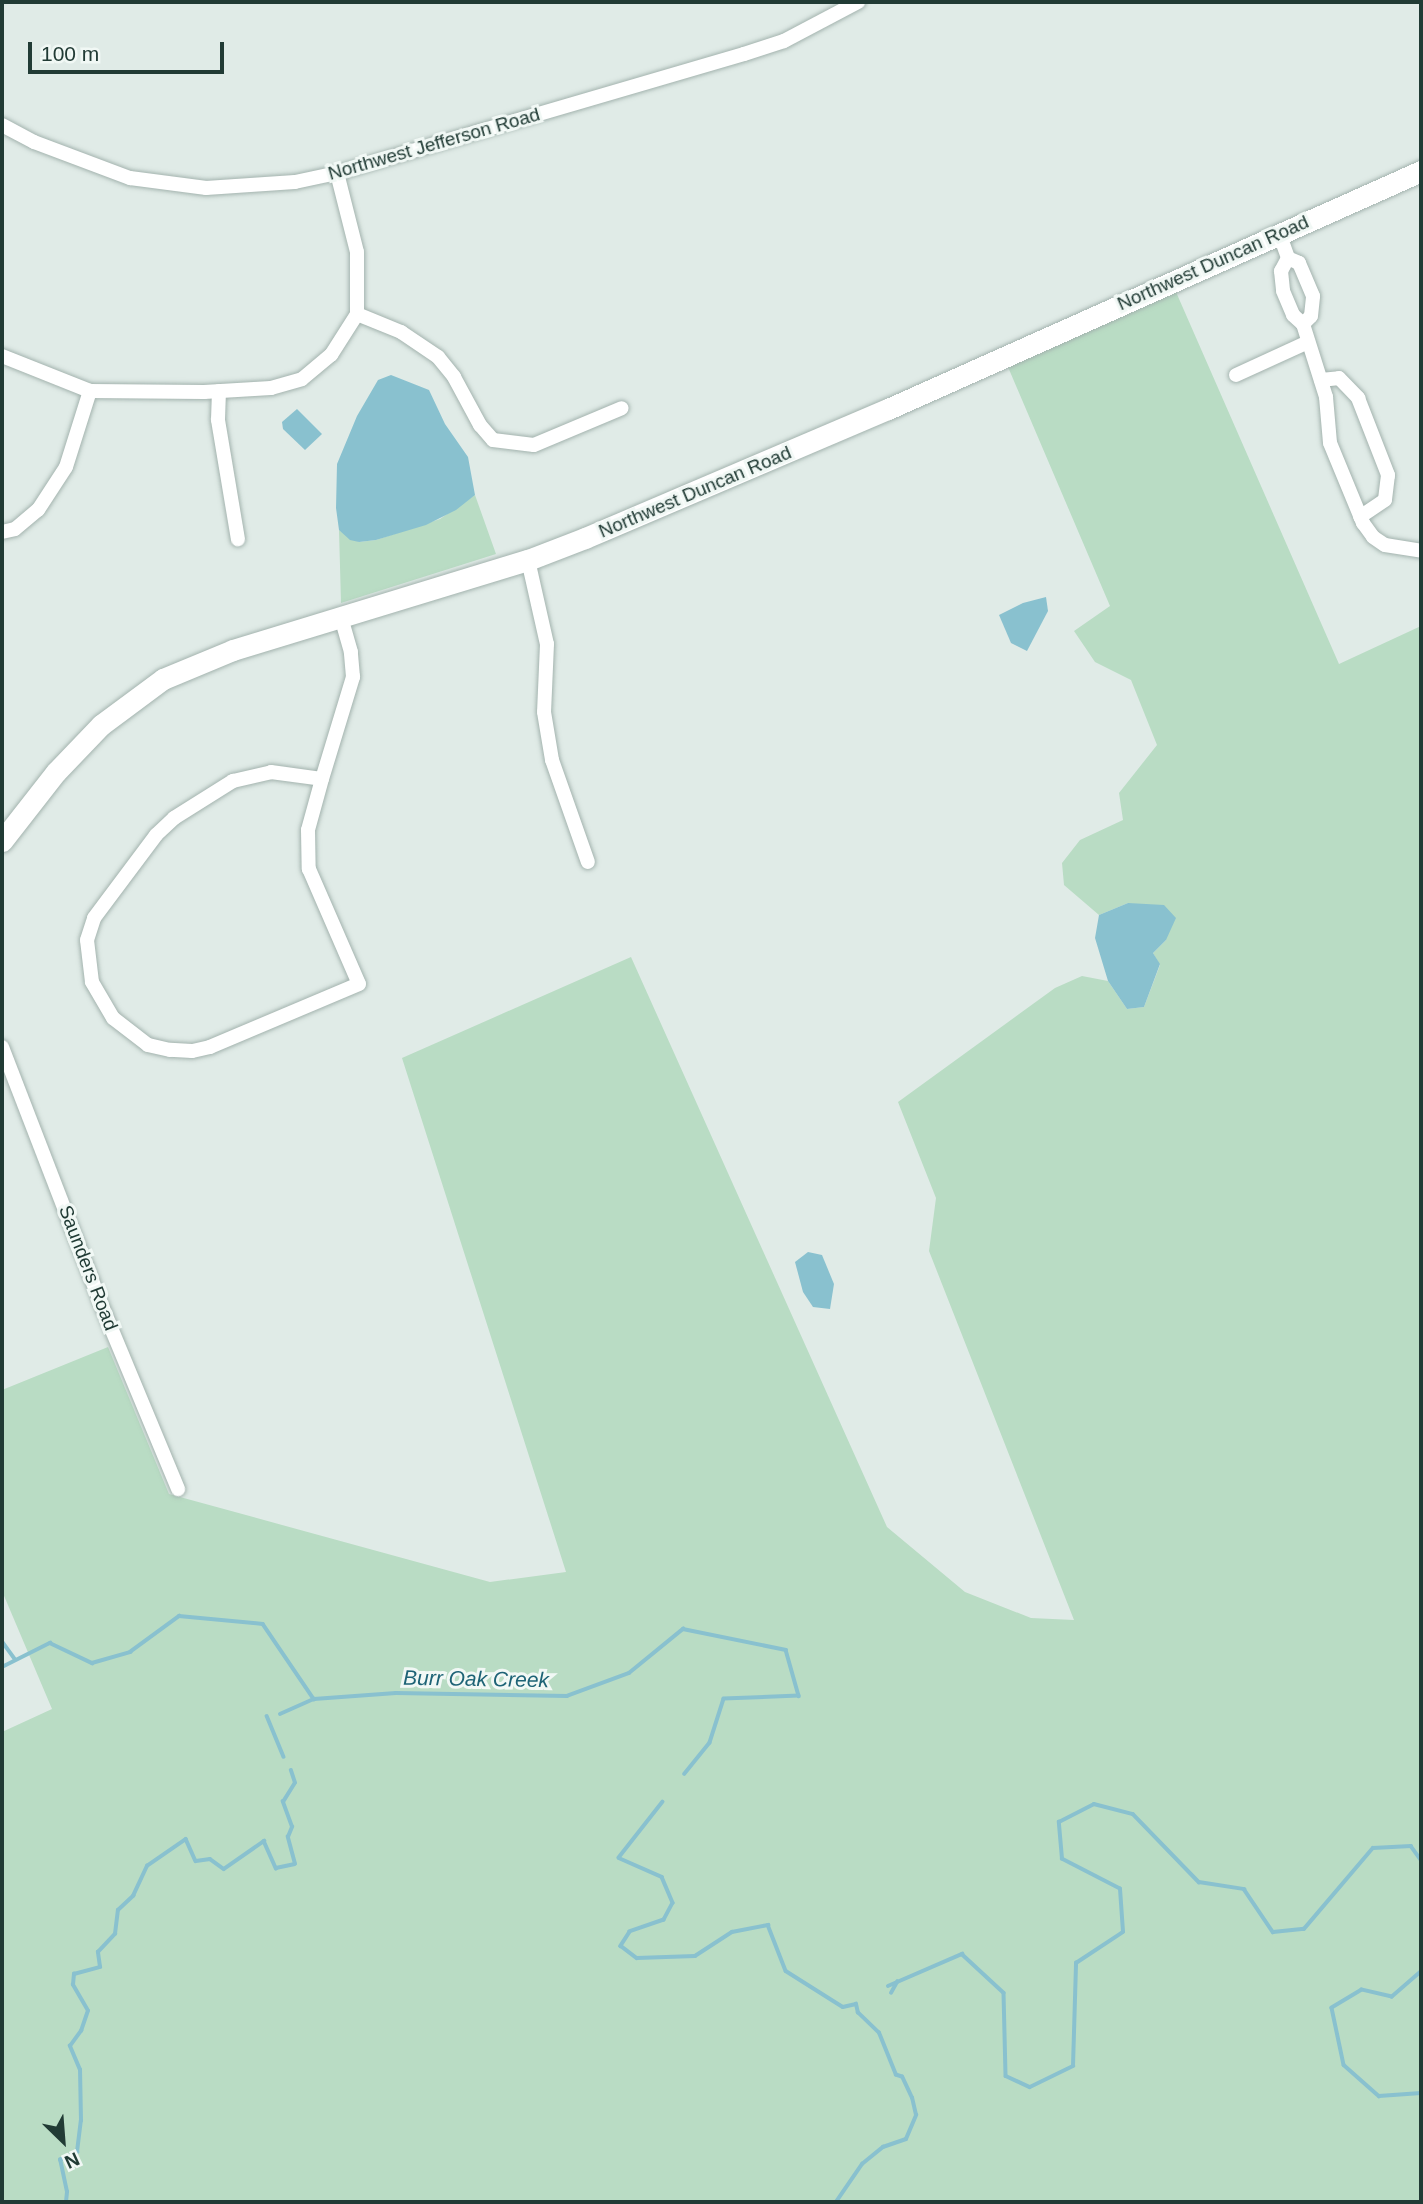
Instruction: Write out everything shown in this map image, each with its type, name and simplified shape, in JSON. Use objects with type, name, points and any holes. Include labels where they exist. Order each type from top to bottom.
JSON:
[{"type":"street","name":"Northwest Jefferson Road","points":[[2,125],[34,142],[96,167],[166,184],[250,187],[337,173],[744,54],[784,41],[858,2]]},
{"type":"street","name":"Northwest Duncan Road","points":[[2,841],[57,772],[101,725],[163,679],[233,650],[528,559],[727,480],[1421,171]]},
{"type":"street","points":[[2,356],[90,391],[219,391],[271,388],[302,379],[331,355],[357,314],[357,252],[337,173]]},
{"type":"street","points":[[1279,233],[1287,258],[1281,271],[1283,291],[1293,315],[1303,324],[1326,397],[1330,443],[1360,517],[1373,537],[1385,545],[1421,551]]},
{"type":"street","points":[[1287,258],[1299,263],[1314,296],[1311,316],[1303,324]]},
{"type":"street","points":[[357,314],[401,332],[438,357],[454,377],[480,425],[493,440],[534,445],[622,408]]},
{"type":"street","points":[[1236,375],[1308,342]]},
{"type":"street","points":[[1321,380],[1339,378],[1358,398],[1388,475],[1385,500],[1360,517]]},
{"type":"street","points":[[2,532],[15,530],[38,510],[59,477],[65,467],[90,391]]},
{"type":"street","points":[[219,391],[218,420],[238,539]]},
{"type":"street","points":[[528,559],[547,644],[544,712],[552,760],[588,862]]},
{"type":"street","points":[[322,779],[291,772],[271,772],[251,775],[210,792],[156,835],[104,902],[94,918],[87,940],[89,971],[100,1001],[113,1018],[130,1033],[148,1045],[170,1050],[210,1047],[359,984],[309,869],[308,830],[353,677],[351,652],[341,618]]},
{"type":"street","name":"Saunders Road","points":[[2,1047],[99,1299],[178,1489]]},
{"type":"green space","points":[[1176,292],[1339,664],[1421,626],[1421,2202],[2,2202],[2,1732],[52,1709],[2,1591],[2,1390],[108,1347],[169,1494],[490,1582],[566,1572],[402,1058],[631,957],[887,1527],[965,1592],[1031,1618],[1074,1620],[929,1251],[936,1198],[898,1102],[1055,988],[1082,976],[1108,981],[1127,1009],[1144,1007],[1160,965],[1153,953],[1166,940],[1128,903],[1099,915],[1064,885],[1062,863],[1080,840],[1123,820],[1119,793],[1157,745],[1131,680],[1095,662],[1074,631],[1110,606],[1008,367]]},
{"type":"green space","points":[[475,495],[496,554],[341,603],[339,530],[359,542],[376,540],[440,519]]},
{"type":"water","points":[[391,375],[429,390],[445,424],[468,457],[475,495],[456,510],[426,525],[376,540],[359,542],[350,540],[339,530],[336,508],[337,464],[357,416],[378,380]]},
{"type":"water","points":[[297,409],[322,434],[305,450],[283,429],[282,422]]},
{"type":"water","points":[[1046,597],[1048,611],[1027,651],[1011,643],[999,615],[1023,603]]},
{"type":"water","points":[[1128,903],[1164,905],[1176,918],[1166,940],[1153,953],[1160,964],[1144,1007],[1127,1009],[1108,981],[1095,938],[1099,915]]},
{"type":"water","points":[[808,1252],[822,1255],[834,1284],[830,1309],[813,1307],[803,1292],[795,1262]]},
{"type":"waterway","name":"Burr Oak Creek","points":[[2,1667],[50,1643],[92,1663],[130,1652],[179,1616],[263,1624],[314,1699],[396,1693],[567,1696],[629,1673],[683,1629],[786,1650],[799,1696],[724,1699],[710,1743],[685,1774]]},
{"type":"waterway","points":[[2,1641],[15,1659]]},
{"type":"waterway","points":[[280,1714],[314,1699]]},
{"type":"waterway","points":[[267,1716],[284,1757]]},
{"type":"waterway","points":[[66,2202],[67,2192],[60,2160],[77,2152],[81,2121],[80,2070],[70,2046],[81,2031],[88,2011],[73,1985],[74,1974],[100,1967],[98,1952],[115,1934],[118,1910],[133,1896],[147,1866],[186,1839],[196,1861],[210,1859],[224,1869],[264,1841],[276,1868],[295,1864],[288,1837],[292,1827],[283,1802],[295,1783],[291,1771]]},
{"type":"waterway","name":"Burr Oak Creek","points":[[663,1802],[619,1858],[662,1877],[673,1903],[664,1920],[630,1932],[621,1946],[637,1958],[695,1956],[732,1932],[768,1925],[786,1971],[843,2007],[856,2004]]},
{"type":"waterway","name":"Burr Oak Creek","points":[[888,1986],[962,1954],[1004,1993],[1006,2076],[1030,2087],[1073,2066],[1076,1963],[1123,1932],[1120,1889],[1062,1859],[1059,1822],[1094,1804],[1133,1814],[1199,1882],[1244,1889],[1273,1932],[1304,1929],[1373,1848],[1411,1846],[1421,1860]]},
{"type":"waterway","name":"Burr Oak Creek","points":[[1421,1972],[1392,1997],[1362,1990],[1332,2008],[1344,2065],[1379,2096],[1421,2093]]},
{"type":"waterway","name":"Burr Oak Creek","points":[[891,1993],[897,1982]]},
{"type":"waterway","points":[[836,2202],[862,2164],[883,2147],[906,2139],[916,2115],[912,2098],[902,2077],[896,2075],[879,2033],[858,2013],[856,2004]]}]
